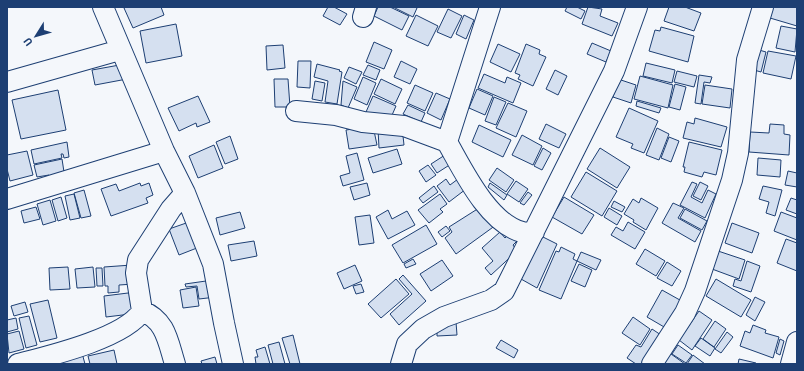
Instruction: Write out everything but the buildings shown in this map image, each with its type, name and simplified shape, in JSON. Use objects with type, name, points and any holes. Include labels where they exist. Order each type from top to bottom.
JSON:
[{"type":"street","points":[[103,7],[164,151],[185,193],[213,264],[233,364]]},
{"type":"street","points":[[447,142],[490,7]]},
{"type":"street","points":[[401,364],[407,344],[423,329],[444,317],[499,296],[508,284],[614,71],[637,7]]},
{"type":"street","points":[[652,364],[685,313],[692,299],[732,180],[738,153],[747,60],[763,7]]},
{"type":"street","points":[[7,82],[120,50]]},
{"type":"street","points":[[296,111],[336,115],[363,122],[404,126],[447,142],[469,181],[493,212],[512,228],[523,233],[534,232]]},
{"type":"street","points":[[7,199],[164,151]]},
{"type":"street","points":[[18,364],[39,361],[102,338],[139,316],[142,311],[136,273],[138,260],[171,209],[185,193]]},
{"type":"street","points":[[142,311],[152,314],[160,322],[175,364]]},
{"type":"street","points":[[791,364],[797,342]]}]
